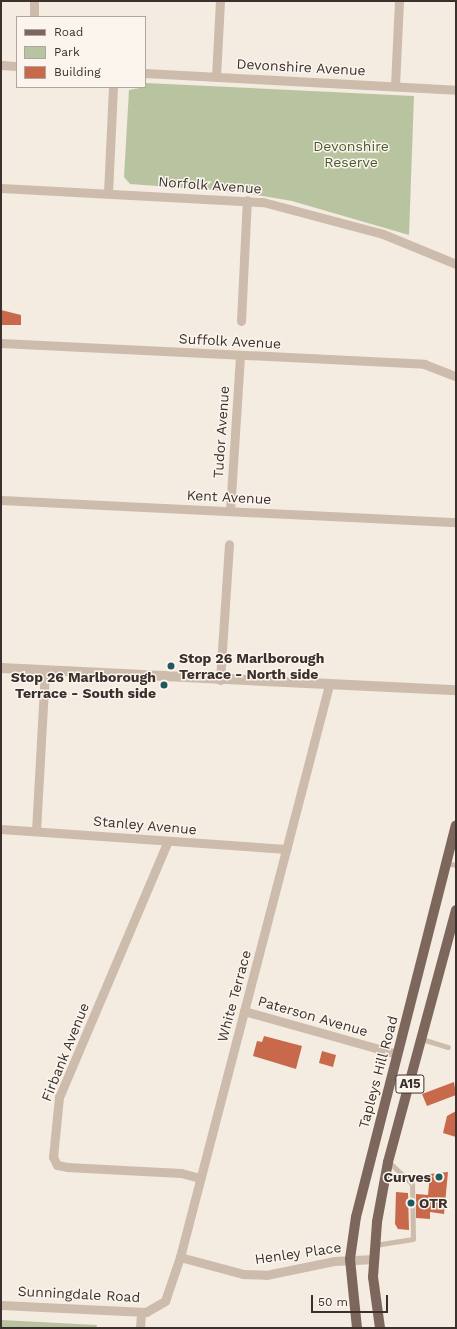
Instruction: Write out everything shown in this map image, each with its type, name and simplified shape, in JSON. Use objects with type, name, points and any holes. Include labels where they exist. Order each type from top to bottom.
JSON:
[{"type":"main road","name":"Tapleys Hill Road","points":[[357,1328],[350,1259],[365,1175],[397,1054],[451,864],[456,826]]},
{"type":"main road","name":"A15","points":[[380,1328],[374,1259],[388,1162],[456,910]]},
{"type":"street","points":[[34,1],[34,16]]},
{"type":"street","points":[[216,76],[220,1]]},
{"type":"street","points":[[395,86],[399,1]]},
{"type":"street","points":[[1,65],[16,66]]},
{"type":"street","name":"Devonshire Avenue","points":[[146,73],[456,90]]},
{"type":"street","points":[[108,193],[113,88]]},
{"type":"street","name":"Norfolk Avenue","points":[[1,188],[247,200],[383,234],[456,264]]},
{"type":"street","points":[[241,321],[247,200]]},
{"type":"street","name":"Suffolk Avenue","points":[[1,343],[424,364],[456,376]]},
{"type":"street","name":"Tudor Avenue","points":[[230,511],[240,355]]},
{"type":"street","name":"Kent Avenue","points":[[1,500],[456,522]]},
{"type":"street","points":[[220,680],[229,544]]},
{"type":"street","points":[[1,668],[220,680],[456,690]]},
{"type":"street","points":[[36,831],[45,670]]},
{"type":"street","name":"White Terrace","points":[[156,1309],[165,1301],[180,1257],[330,685]]},
{"type":"street","name":"Stanley Avenue","points":[[1,829],[167,843],[286,849]]},
{"type":"street","name":"Firbank Avenue","points":[[167,843],[59,1096],[53,1157],[57,1165],[67,1167],[181,1173],[200,1178]]},
{"type":"street","name":"Paterson Avenue","points":[[244,1011],[397,1054]]},
{"type":"street","name":"Henley Place","points":[[180,1257],[243,1274],[266,1275],[350,1259],[374,1259]]},
{"type":"street","name":"Sunningdale Road","points":[[1,1305],[141,1312],[156,1309]]},
{"type":"street","points":[[140,1328],[141,1312]]},
{"type":"lane","points":[[422,1039],[448,1047]]},
{"type":"lane","points":[[375,1246],[413,1239],[412,1184],[388,1162]]},
{"type":"green space","name":"Devonshire Reserve","points":[[146,83],[414,96],[409,235],[292,201],[239,192],[130,184],[124,177],[129,90],[146,88]]},
{"type":"green space","points":[[1,1320],[97,1325],[96,1328],[1,1328]]},
{"type":"building","points":[[1,310],[21,315],[21,325],[1,325]]},
{"type":"building","points":[[264,1036],[302,1046],[296,1069],[253,1056],[257,1041],[262,1042]]},
{"type":"building","points":[[322,1051],[336,1055],[333,1067],[319,1063]]},
{"type":"building","points":[[454,1082],[456,1095],[427,1106],[422,1094]]},
{"type":"building","points":[[456,1111],[456,1137],[443,1133],[447,1116]]},
{"type":"building","points":[[448,1172],[444,1214],[430,1212],[430,1219],[416,1218],[416,1194],[428,1195],[430,1174]]},
{"type":"building","points":[[396,1192],[408,1193],[409,1230],[398,1229],[395,1224]]},
{"type":"place","name":"Stop 26 Marlborough Terrace - North side","points":[[171,666]]},
{"type":"place","name":"Stop 26 Marlborough Terrace - South side","points":[[164,685]]},
{"type":"place","name":"Curves","points":[[439,1177]]},
{"type":"place","name":"OTR","points":[[411,1203]]}]
